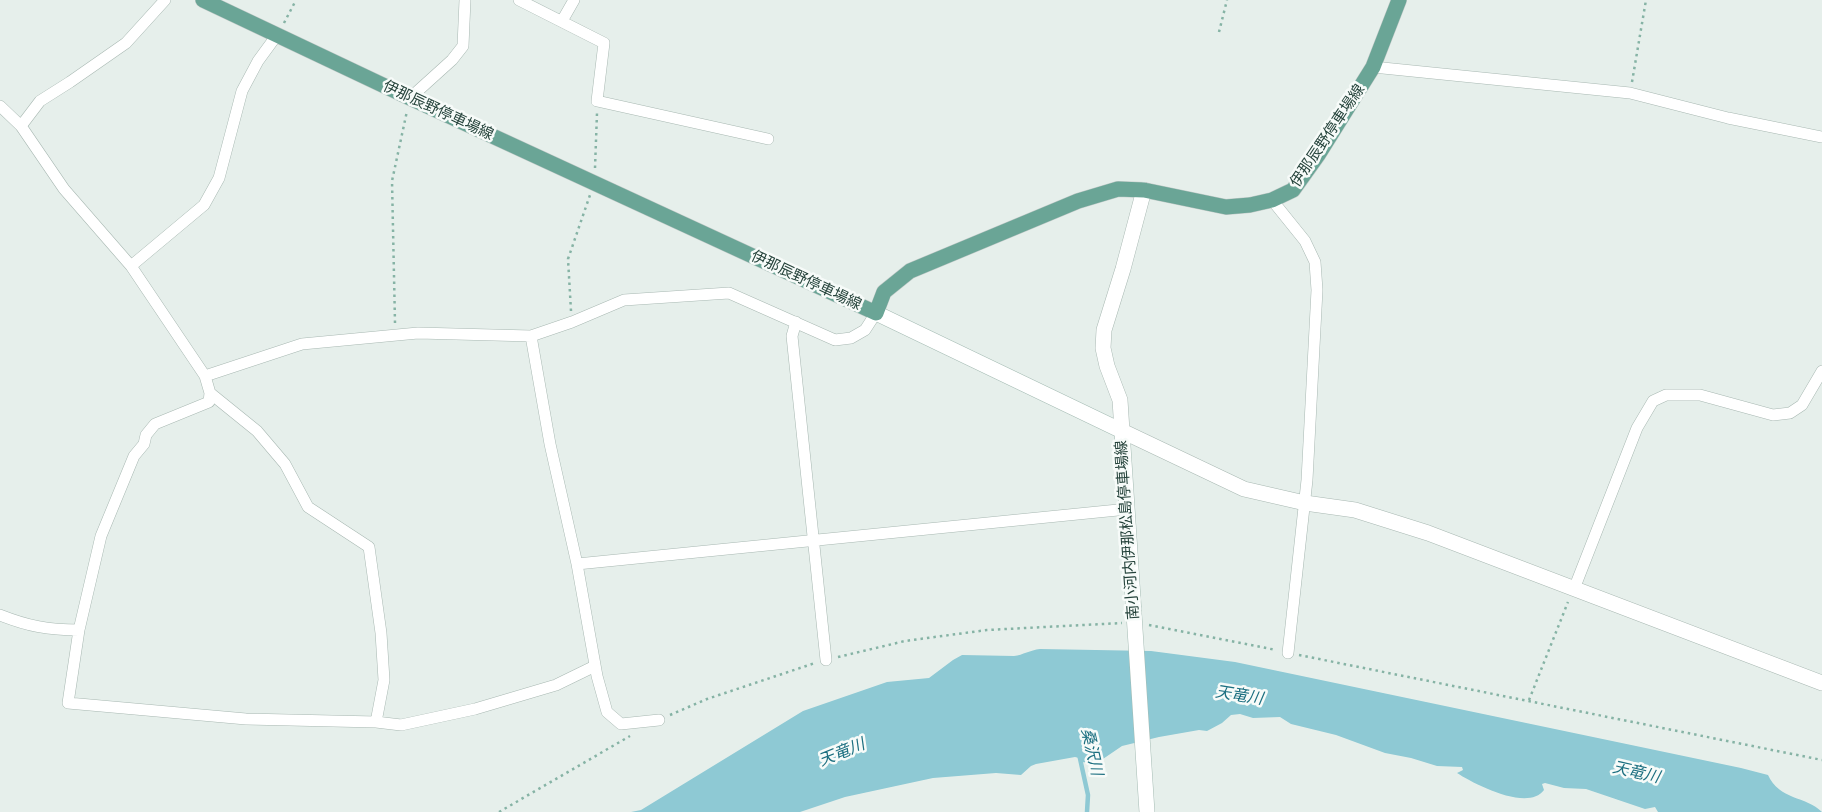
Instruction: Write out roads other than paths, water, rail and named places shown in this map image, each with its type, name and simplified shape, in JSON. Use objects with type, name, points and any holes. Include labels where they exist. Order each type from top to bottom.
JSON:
[{"type":"main road","name":"伊那辰野停車場線","points":[[203,0],[410,98],[876,313],[884,292],[910,271],[1078,201],[1118,189],[1144,190],[1226,207],[1250,205],[1272,200],[1293,190],[1318,155],[1373,67],[1399,0]]},
{"type":"street","points":[[21,126],[40,101],[126,43],[165,0]]},
{"type":"street","points":[[410,98],[452,60],[463,46],[465,0]]},
{"type":"street","points":[[519,0],[604,43],[597,101],[768,139]]},
{"type":"street","points":[[562,21],[574,0]]},
{"type":"street","points":[[131,266],[204,205],[219,178],[242,91],[258,61],[277,35]]},
{"type":"street","points":[[1373,67],[1630,93],[1728,118],[1822,137]]},
{"type":"street","points":[[0,106],[21,126],[64,189],[131,266],[205,376],[210,393],[209,402],[155,424],[146,435],[144,444],[134,456],[102,536],[79,630],[68,703],[246,719],[376,722],[401,725],[476,709],[556,685],[595,666]]},
{"type":"street","points":[[1144,190],[1123,269],[1104,330],[1103,348],[1107,366],[1120,400],[1122,431],[1244,489],[1305,503],[1355,510],[1428,533],[1822,683]]},
{"type":"street","points":[[1272,200],[1305,241],[1315,262],[1317,290],[1305,503],[1288,652]]},
{"type":"street","points":[[205,376],[302,344],[418,333],[531,336],[572,322],[624,300],[729,293],[834,340],[851,338],[865,330],[876,313]]},
{"type":"street","name":"南小河内伊那松島停車場線","points":[[876,313],[1122,431],[1147,812]]},
{"type":"street","points":[[796,322],[792,336],[826,660]]},
{"type":"street","points":[[531,336],[550,444],[577,564],[595,666],[607,712],[621,724],[659,720]]},
{"type":"street","points":[[1574,589],[1636,428],[1653,402],[1666,395],[1700,395],[1773,415],[1790,413],[1802,405],[1822,371]]},
{"type":"street","points":[[210,393],[257,431],[285,464],[308,507],[369,547],[381,633],[384,680],[376,722]]},
{"type":"street","points":[[577,564],[1128,509]]},
{"type":"street","points":[[0,615],[17,622],[52,630],[79,630]]},
{"type":"water","name":"天竜川","points":[[1040,649],[1151,651],[1235,662],[1741,768],[1768,775],[1779,789],[1816,807],[1822,812],[1658,812],[1655,807],[1645,809],[1586,789],[1564,788],[1545,783],[1542,784],[1544,790],[1536,796],[1526,798],[1514,797],[1488,789],[1465,778],[1457,773],[1463,770],[1462,767],[1437,766],[1385,753],[1336,735],[1291,724],[1280,717],[1253,718],[1240,714],[1231,715],[1222,723],[1207,731],[1199,730],[1159,737],[1122,746],[1094,763],[1081,762],[1079,758],[1075,757],[1036,764],[1021,775],[996,773],[933,778],[845,797],[800,812],[631,812],[641,810],[803,711],[887,682],[929,678],[962,655],[1014,656]]},
{"type":"waterway","name":"桑沢川","points":[[1079,754],[1088,795],[1087,812]]}]
